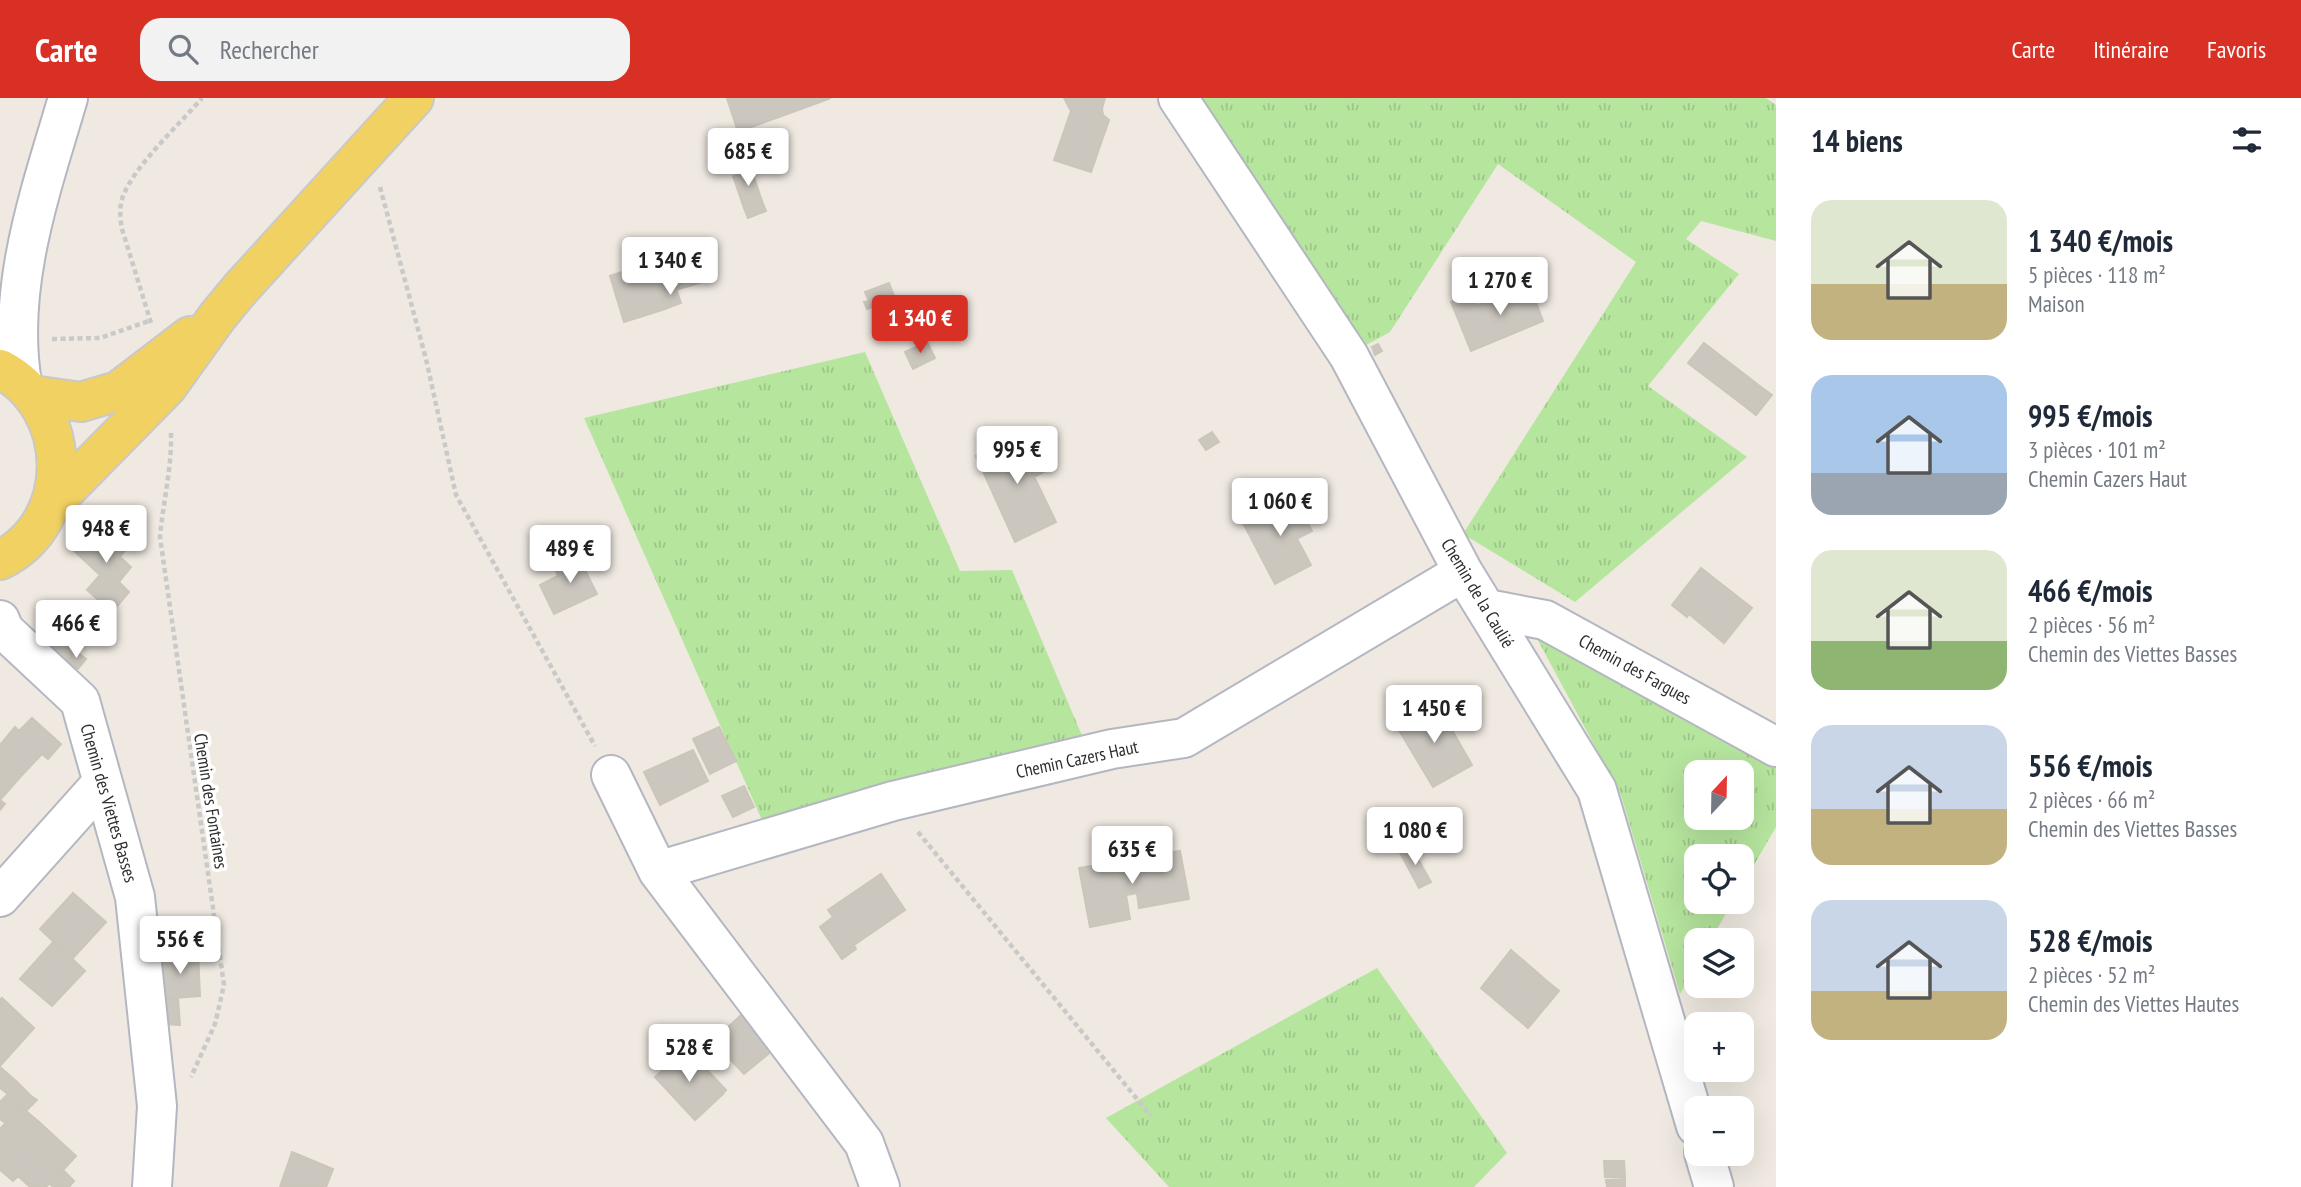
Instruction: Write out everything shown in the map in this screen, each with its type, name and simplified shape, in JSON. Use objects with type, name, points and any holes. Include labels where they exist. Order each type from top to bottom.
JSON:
[{"type":"main road","points":[[18,382],[81,402],[118,391],[210,310],[414,98]]},
{"type":"main road","points":[[0,560],[10,555],[34,533],[51,505],[167,387],[210,310]]},
{"type":"main road","points":[[18,382],[48,419],[57,447],[58,476],[51,505]]},
{"type":"street","points":[[0,252],[24,174],[67,98]]},
{"type":"street","points":[[18,382],[18,359],[29,335],[22,272],[67,98]]},
{"type":"street","name":"Chemin de la Caulié","points":[[1178,98],[1349,356],[1463,572],[1597,790],[1687,1096]]},
{"type":"street","name":"Chemin Cazers Haut","points":[[658,871],[892,801],[1112,749],[1184,738],[1463,572]]},
{"type":"street","name":"Chemin des Fargues","points":[[1488,609],[1545,620],[1776,747]]},
{"type":"street","name":"Chemin des Viettes Basses","points":[[0,620],[4,630],[80,701],[135,897],[158,1106],[152,1187]]},
{"type":"street","points":[[611,775],[658,871],[864,1143],[880,1187]]},
{"type":"street","points":[[0,897],[103,783]]},
{"type":"street","points":[[1708,1166],[1714,1187]]},
{"type":"path","points":[[155,332],[122,229],[122,198],[134,177],[202,98]]},
{"type":"path","points":[[369,146],[425,359],[456,495],[611,775]]},
{"type":"path","points":[[29,335],[62,341],[100,338],[150,321],[161,313]]},
{"type":"path","name":"Chemin des Fontaines","points":[[170,430],[172,455],[160,537],[224,985],[215,1024],[187,1085]]},
{"type":"path","points":[[892,801],[1151,1116]]},
{"type":"green space","points":[[1198,98],[1766,98],[1776,105],[1776,241],[1701,221],[1686,239],[1739,274],[1648,386],[1747,457],[1575,602],[1463,534],[1636,262],[1498,164],[1390,332],[1357,350]]},
{"type":"green space","points":[[865,352],[960,571],[1012,570],[1086,745],[762,820],[584,418]]},
{"type":"green space","points":[[1534,633],[1776,767],[1776,827],[1754,865],[1754,844],[1684,844],[1684,914],[1726,914],[1718,928],[1684,928],[1684,987],[1680,994],[1621,795]]},
{"type":"green space","points":[[1377,968],[1507,1153],[1474,1187],[1169,1187],[1106,1118]]},
{"type":"building","points":[[727,98],[831,98],[738,132]]},
{"type":"building","points":[[1064,98],[1105,98],[1103,115],[1109,120],[1091,172],[1054,160],[1071,111]]},
{"type":"building","points":[[751,169],[762,201],[744,208],[733,176]]},
{"type":"building","points":[[762,201],[766,211],[748,218],[744,208]]},
{"type":"building","points":[[701,240],[715,278],[676,290],[675,286],[659,291],[665,309],[624,322],[610,276],[650,263],[652,269],[664,264],[660,254]]},
{"type":"building","points":[[662,258],[664,264],[652,269],[650,263]]},
{"type":"building","points":[[889,283],[895,299],[867,309],[864,302],[869,301],[865,292]]},
{"type":"building","points":[[1529,284],[1543,321],[1471,351],[1456,314]]},
{"type":"building","points":[[675,286],[681,303],[665,309],[659,291]]},
{"type":"building","points":[[1473,293],[1477,305],[1456,314],[1451,302]]},
{"type":"building","points":[[927,342],[935,358],[913,369],[905,352]]},
{"type":"building","points":[[1704,343],[1757,384],[1742,404],[1688,363]]},
{"type":"building","points":[[1378,344],[1382,351],[1375,355],[1372,347]]},
{"type":"building","points":[[1757,384],[1772,395],[1756,415],[1742,404]]},
{"type":"building","points":[[1027,432],[1039,457],[1027,462],[1056,522],[1015,542],[976,456]]},
{"type":"building","points":[[1212,432],[1219,442],[1206,450],[1199,440]]},
{"type":"building","points":[[1039,457],[1045,471],[1034,477],[1027,462]]},
{"type":"building","points":[[1293,495],[1312,531],[1292,541],[1297,550],[1302,548],[1311,565],[1275,584],[1242,521]]},
{"type":"building","points":[[117,525],[129,536],[122,544],[127,548],[120,557],[131,567],[119,582],[129,592],[112,612],[87,590],[100,575],[73,550],[88,534],[93,538],[104,527],[110,533]]},
{"type":"building","points":[[1297,539],[1302,548],[1297,550],[1292,541]]},
{"type":"building","points":[[588,554],[594,565],[585,570],[597,594],[554,614],[540,585],[558,576],[555,569]]},
{"type":"building","points":[[1701,568],[1752,608],[1724,643],[1689,614],[1687,617],[1672,605]]},
{"type":"building","points":[[52,629],[77,648],[65,664],[40,646]]},
{"type":"building","points":[[75,651],[86,659],[78,669],[67,661]]},
{"type":"building","points":[[1436,702],[1472,765],[1433,787],[1396,725]]},
{"type":"building","points":[[32,718],[61,744],[48,759],[42,754],[22,775],[0,754],[0,745],[15,727],[19,731]]},
{"type":"building","points":[[719,727],[736,761],[710,774],[693,739]]},
{"type":"building","points":[[693,750],[708,781],[660,805],[644,772]]},
{"type":"building","points":[[0,754],[22,775],[0,800]]},
{"type":"building","points":[[744,786],[754,807],[733,817],[722,796]]},
{"type":"building","points":[[1410,845],[1431,882],[1419,888],[1399,851]]},
{"type":"building","points":[[1180,851],[1189,899],[1139,908],[1137,893],[1126,895],[1130,919],[1090,927],[1079,868]]},
{"type":"building","points":[[881,874],[905,910],[854,945],[856,949],[842,959],[820,927],[833,917],[828,910]]},
{"type":"building","points":[[73,893],[106,922],[72,959],[40,929]]},
{"type":"building","points":[[54,941],[85,971],[52,1006],[20,979]]},
{"type":"building","points":[[1511,950],[1525,962],[1519,969],[1540,988],[1547,981],[1559,991],[1528,1028],[1481,988]]},
{"type":"building","points":[[198,952],[200,996],[161,999],[159,955]]},
{"type":"building","points":[[1525,962],[1547,981],[1540,988],[1519,969]]},
{"type":"building","points":[[2,998],[34,1028],[0,1066],[0,1000]]},
{"type":"building","points":[[178,998],[180,1025],[162,1024],[161,999]]},
{"type":"building","points":[[741,1015],[773,1050],[744,1074],[713,1041]]},
{"type":"building","points":[[686,1049],[710,1073],[706,1077],[722,1095],[695,1120],[655,1077]]},
{"type":"building","points":[[0,1067],[17,1082],[8,1094],[0,1088]]},
{"type":"building","points":[[710,1073],[726,1090],[722,1095],[706,1077]]},
{"type":"building","points":[[17,1082],[31,1096],[21,1106],[8,1094]]},
{"type":"building","points":[[8,1094],[21,1106],[5,1123],[0,1119],[0,1102]]},
{"type":"building","points":[[31,1096],[37,1100],[26,1111],[20,1106]]},
{"type":"building","points":[[20,1106],[38,1121],[25,1136],[63,1170],[46,1187],[30,1187],[18,1176],[13,1181],[0,1170],[0,1129]]},
{"type":"building","points":[[38,1121],[76,1156],[63,1170],[25,1136]]},
{"type":"building","points":[[292,1152],[333,1169],[326,1187],[280,1187]]},
{"type":"building","points":[[1604,1161],[1624,1161],[1625,1177],[1605,1177]]},
{"type":"building","points":[[63,1170],[74,1181],[69,1187],[53,1187],[50,1184]]},
{"type":"building","points":[[1625,1179],[1625,1187],[1607,1187],[1606,1180]]}]
